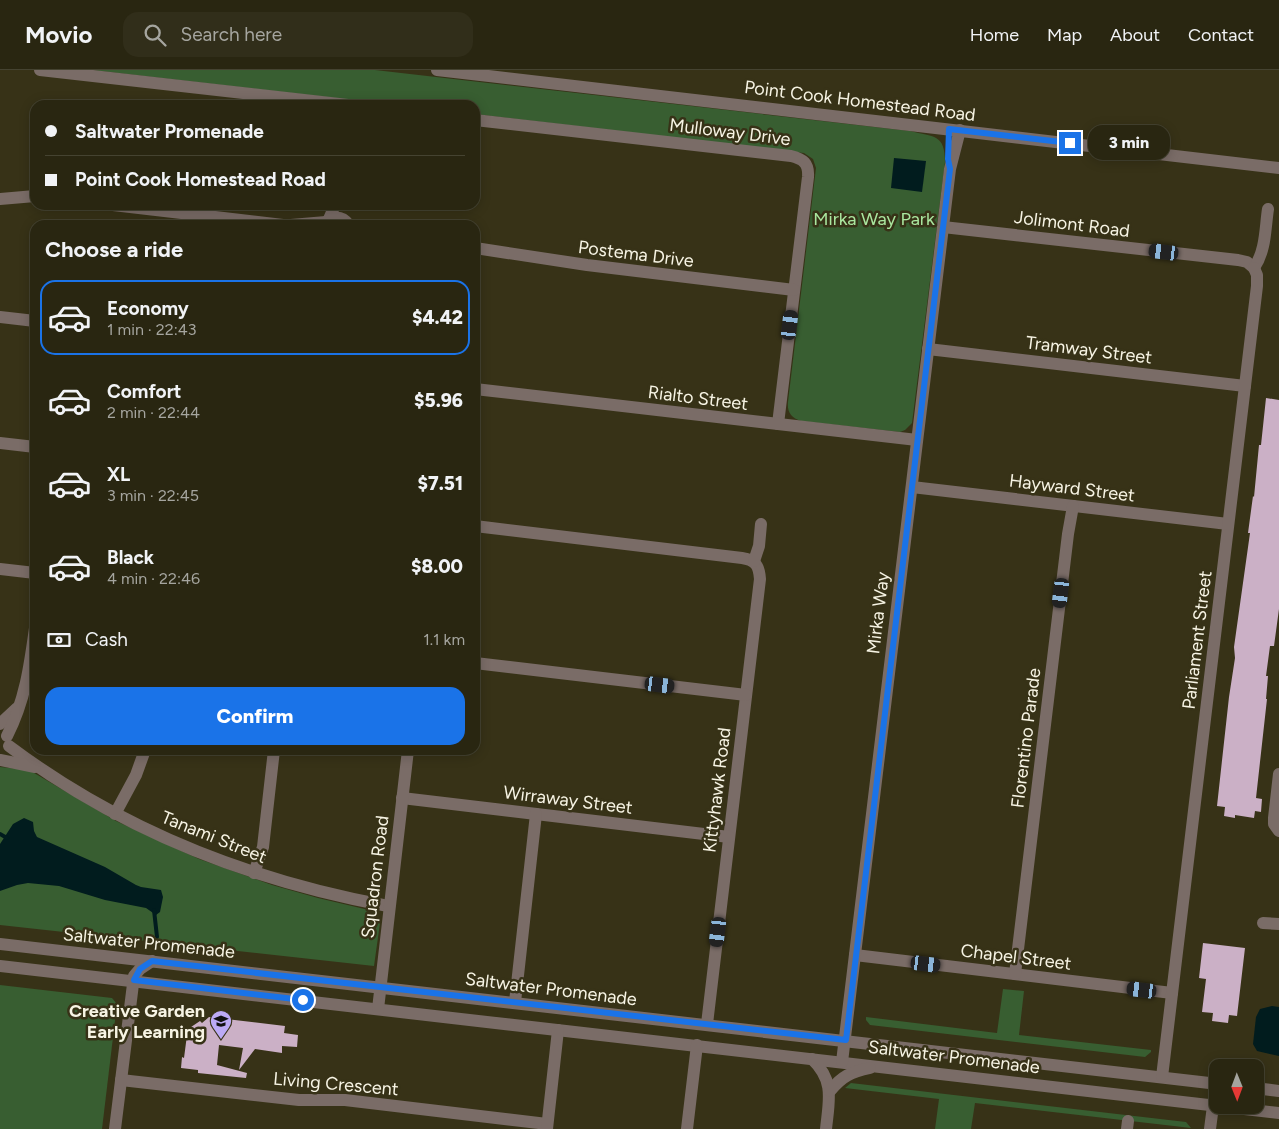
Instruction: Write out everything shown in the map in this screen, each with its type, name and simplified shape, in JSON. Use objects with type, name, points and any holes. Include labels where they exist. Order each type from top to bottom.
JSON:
[{"type":"street","points":[[40,70],[304,100]]},
{"type":"street","name":"Point Cook Homestead Road","points":[[437,70],[1279,168]]},
{"type":"street","name":"Mulloway Drive","points":[[480,121],[791,156],[804,161],[808,168],[808,177],[778,424]]},
{"type":"street","name":"Mirka Way","points":[[842,1062],[950,169],[948,159],[954,129]]},
{"type":"street","points":[[0,199],[30,196]]},
{"type":"street","name":"Parliament Street","points":[[1162,1077],[1257,286],[1257,275],[1254,268],[1263,251],[1268,209]]},
{"type":"street","points":[[156,210],[240,220]]},
{"type":"street","points":[[330,220],[336,217],[342,220]]},
{"type":"street","name":"Jolimont Road","points":[[943,226],[1238,260],[1247,262],[1254,268]]},
{"type":"street","name":"Postema Drive","points":[[480,249],[587,266],[794,290]]},
{"type":"street","points":[[0,317],[30,320]]},
{"type":"street","name":"Tramway Street","points":[[928,349],[1245,386]]},
{"type":"street","name":"Rialto Street","points":[[480,390],[917,440]]},
{"type":"street","points":[[0,443],[30,446]]},
{"type":"street","name":"Hayward Street","points":[[912,487],[1228,524]]},
{"type":"street","name":"Florentino Parade","points":[[1015,974],[1068,534],[1073,506]]},
{"type":"street","name":"Kittyhawk Road","points":[[707,1024],[760,579],[758,566],[754,561],[759,546],[761,524]]},
{"type":"street","points":[[480,527],[754,561]]},
{"type":"street","points":[[0,569],[30,572]]},
{"type":"street","points":[[480,664],[746,695]]},
{"type":"street","points":[[0,759],[7,752],[5,737],[16,717],[28,680],[30,665]]},
{"type":"street","points":[[0,724],[18,706]]},
{"type":"street","name":"Tanami Street","points":[[5,737],[40,768],[74,791],[115,814],[205,855],[254,873],[310,890],[388,906]]},
{"type":"street","points":[[115,814],[136,775],[143,755]]},
{"type":"street","points":[[254,873],[262,847],[273,755]]},
{"type":"street","name":"Squadron Road","points":[[378,1009],[388,906],[407,755]]},
{"type":"street","name":"Tanami Street","points":[[0,759],[40,768]]},
{"type":"street","points":[[1279,774],[1274,818],[1276,828],[1279,831]]},
{"type":"street","name":"Wirraway Street","points":[[402,798],[729,838]]},
{"type":"street","points":[[515,1002],[536,814]]},
{"type":"street","points":[[1263,923],[1279,924]]},
{"type":"street","name":"Saltwater Promenade","points":[[0,944],[380,986],[1209,1083]]},
{"type":"street","name":"Chapel Street","points":[[855,956],[1172,993]]},
{"type":"street","points":[[116,1129],[134,980],[140,969],[152,961]]},
{"type":"street","name":"Saltwater Promenade","points":[[0,966],[1209,1105]]},
{"type":"street","points":[[547,1127],[558,1030]]},
{"type":"street","points":[[687,1129],[697,1045]]},
{"type":"street","points":[[812,1059],[827,1077],[830,1091],[826,1129]]},
{"type":"street","points":[[830,1091],[841,1078],[857,1071],[877,1066]]},
{"type":"street","name":"Living Crescent","points":[[121,1080],[291,1099],[345,1100],[547,1127]]},
{"type":"street","points":[[1264,1089],[1279,1091]]},
{"type":"street","name":"Saltwater Promenade","points":[[1264,1111],[1279,1113]]},
{"type":"street","points":[[1210,1129],[1212,1114]]},
{"type":"green space","name":"Mirka Way Park","points":[[92,70],[375,70],[910,131],[932,136],[940,141],[943,146],[945,162],[912,423],[900,432],[801,421],[789,412],[788,402],[816,168],[813,159],[804,153],[480,115],[480,100],[352,100]]},
{"type":"green space","points":[[0,767],[29,770],[116,821],[199,859],[272,885],[373,911],[378,916],[380,923],[374,966],[0,925]]},
{"type":"green space","points":[[0,985],[112,998],[117,1004],[102,1129],[0,1129]]},
{"type":"green space","points":[[1003,989],[1024,991],[1019,1035],[1151,1050],[1151,1052],[1145,1057],[870,1025],[866,1020],[866,1017],[997,1033]]},
{"type":"green space","points":[[851,1083],[1186,1122],[1191,1128],[975,1103],[971,1129],[935,1129],[939,1099],[845,1088]]},
{"type":"water","points":[[894,158],[926,161],[922,192],[891,188]]},
{"type":"water","points":[[24,818],[33,822],[37,837],[105,867],[136,885],[161,890],[163,897],[160,912],[156,915],[146,908],[105,900],[59,886],[28,883],[0,891],[0,844],[13,824]]},
{"type":"water","points":[[1272,1006],[1279,1007],[1279,1056],[1257,1051],[1253,1044],[1256,1017],[1260,1009]]},
{"type":"building","points":[[1266,398],[1279,400],[1279,609],[1274,646],[1270,646],[1266,676],[1268,676],[1267,699],[1256,798],[1262,799],[1261,812],[1255,811],[1254,818],[1235,815],[1235,818],[1224,816],[1225,807],[1217,806],[1235,658],[1234,647]]},
{"type":"building","points":[[1203,943],[1245,948],[1237,1016],[1229,1015],[1228,1023],[1212,1021],[1213,1013],[1202,1012],[1206,979],[1199,978]]},
{"type":"building","points":[[209,1017],[285,1026],[284,1033],[298,1035],[297,1047],[282,1046],[282,1053],[255,1049],[239,1070],[243,1048],[219,1045],[217,1065],[247,1073],[246,1078],[198,1073],[198,1070],[181,1068],[187,1035],[194,1030],[191,1027],[200,1021],[202,1023]]},
{"type":"waterway","points":[[0,834],[7,838]]},
{"type":"waterway","points":[[154,910],[157,937]]},
{"type":"place","name":"Creative Garden Early Learning","points":[[221,1040]]},
{"type":"route","points":[[303,1000],[134,980],[134,976],[140,969],[152,961],[846,1040],[950,169],[948,159],[949,129],[1070,143]]}]
